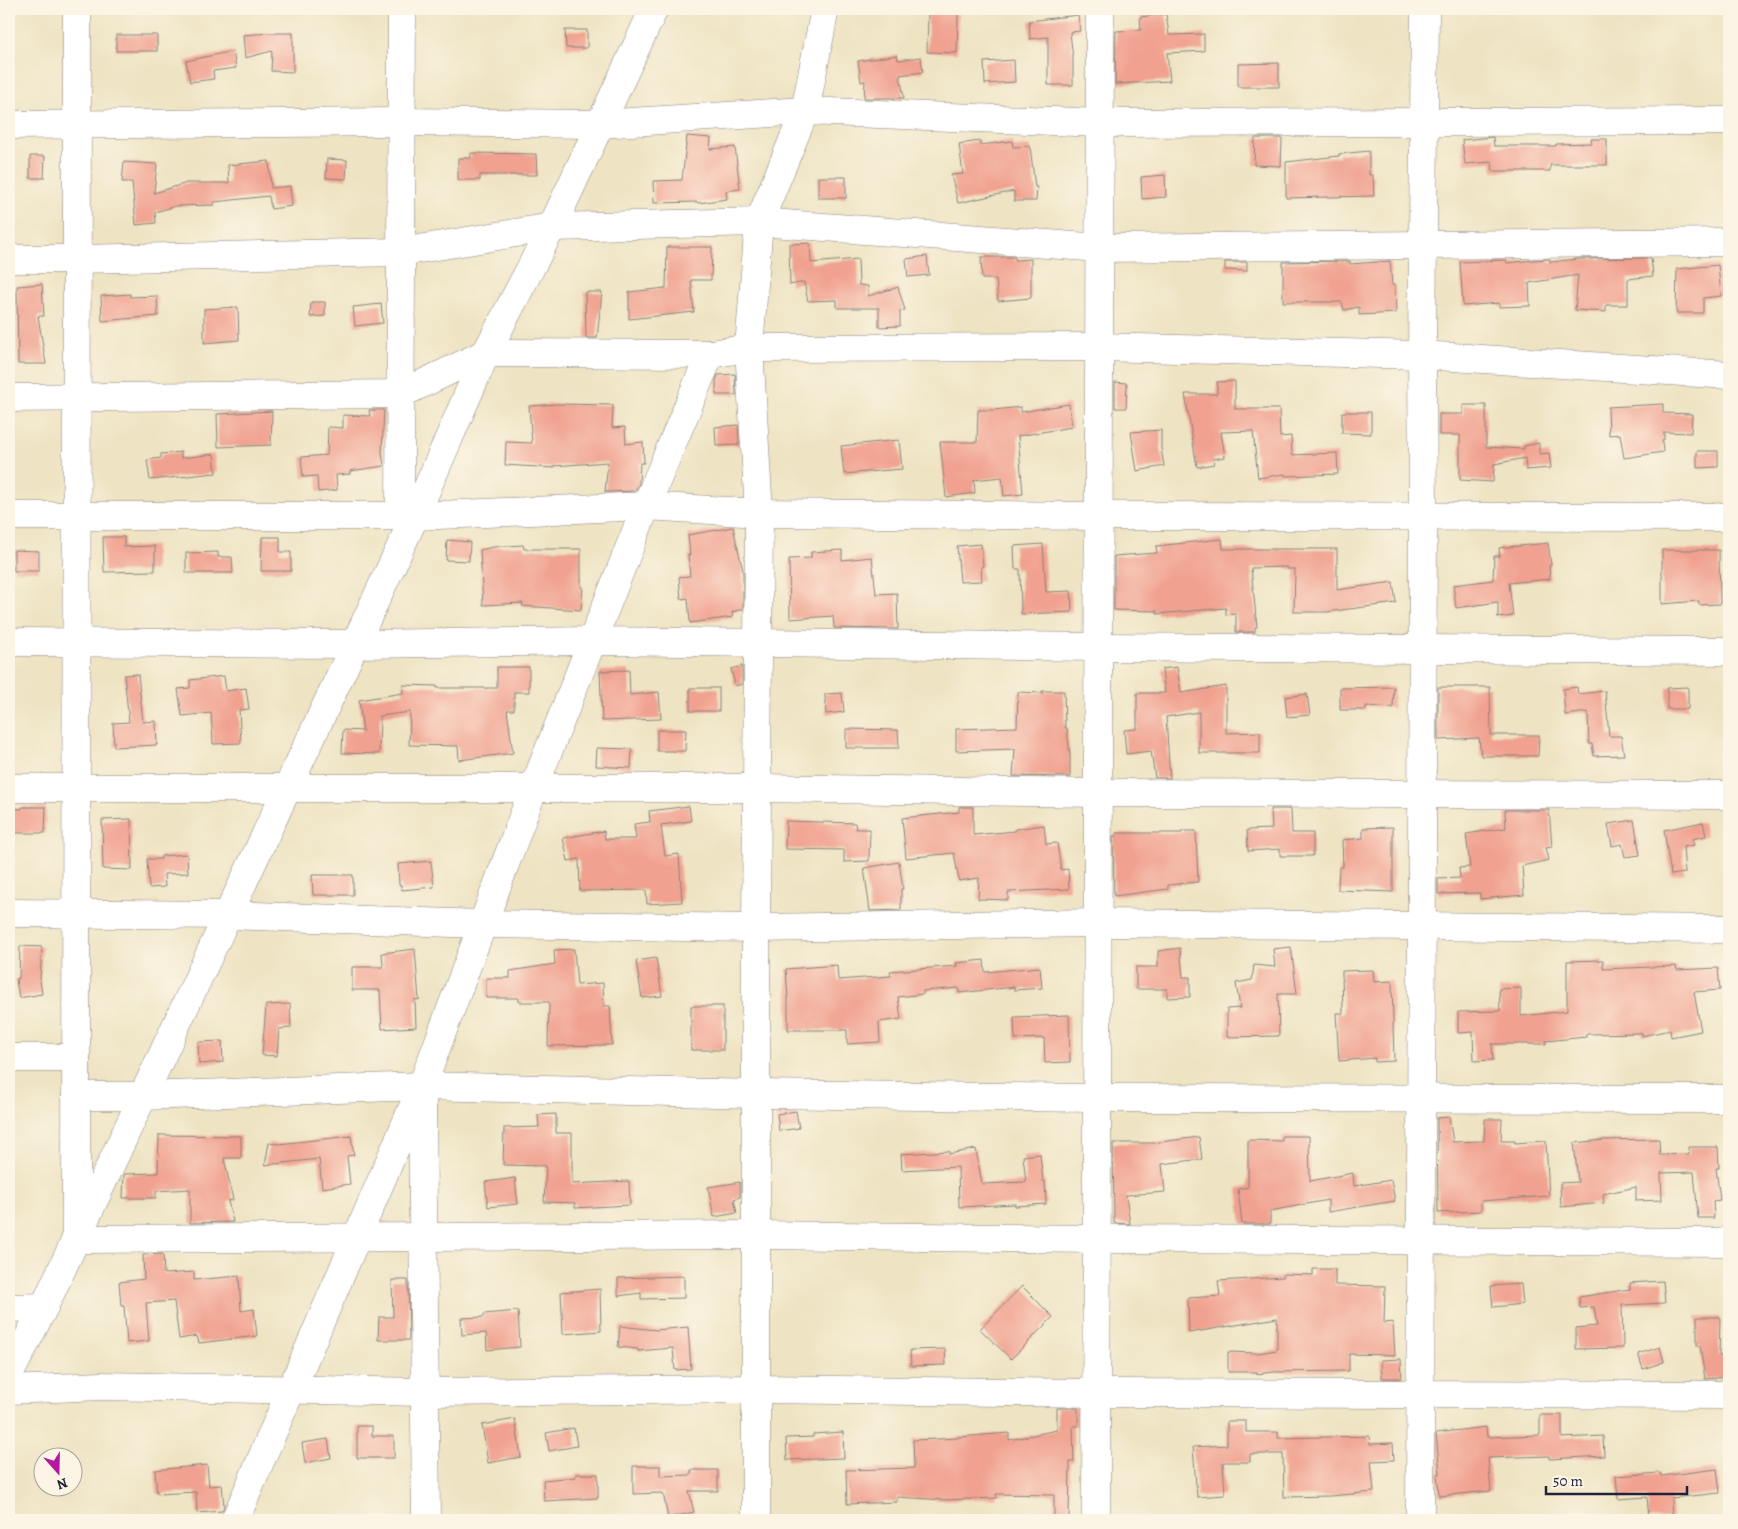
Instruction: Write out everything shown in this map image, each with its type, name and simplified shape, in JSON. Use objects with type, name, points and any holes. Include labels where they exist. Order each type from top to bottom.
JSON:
[{"type":"street","points":[[76,1239],[77,9]]},
{"type":"street","points":[[402,9],[401,394],[408,516]]},
{"type":"street","points":[[9,1375],[44,1307],[356,644],[408,516],[486,353],[552,227],[654,9]]},
{"type":"street","points":[[756,1520],[756,928],[759,513],[749,348],[759,222],[805,111],[825,9]]},
{"type":"street","points":[[1096,1520],[1100,9]]},
{"type":"street","points":[[1420,1520],[1424,516],[1422,355],[1425,9]]},
{"type":"street","points":[[9,125],[402,122],[599,124],[805,111],[1100,123],[1729,121]]},
{"type":"street","points":[[9,259],[401,252],[552,227],[759,222],[1100,248],[1729,242]]},
{"type":"street","points":[[9,398],[401,394],[486,353],[710,354],[749,348],[1098,347],[1422,355],[1729,375]]},
{"type":"street","points":[[235,1520],[422,1086],[481,924],[534,787],[646,506],[710,354]]},
{"type":"street","points":[[9,516],[408,516],[646,506],[759,513],[1099,516],[1729,517]]},
{"type":"street","points":[[9,642],[356,644],[592,641],[1098,647],[1729,651]]},
{"type":"street","points":[[9,788],[287,789],[534,787],[1098,793],[1729,795]]},
{"type":"street","points":[[9,913],[228,915],[481,924],[756,928],[1098,923],[1729,929]]},
{"type":"street","points":[[9,1058],[76,1058]]},
{"type":"street","points":[[422,1086],[426,1520]]},
{"type":"street","points":[[76,1096],[143,1096],[422,1086],[757,1094],[1097,1098],[1729,1099]]},
{"type":"street","points":[[76,1239],[757,1235],[1096,1239],[1729,1242]]},
{"type":"street","points":[[9,1308],[44,1307]]},
{"type":"street","points":[[9,1390],[101,1386],[425,1392],[756,1389],[1096,1393],[1729,1395]]},
{"type":"building","points":[[928,13],[958,14],[957,53],[927,52]]},
{"type":"building","points":[[1166,14],[1169,35],[1204,34],[1204,51],[1167,53],[1170,81],[1115,84],[1116,31],[1141,30],[1140,17]]},
{"type":"building","points":[[1078,15],[1080,31],[1070,32],[1073,85],[1048,85],[1048,37],[1030,39],[1029,21]]},
{"type":"building","points":[[565,30],[587,30],[587,48],[566,48]]},
{"type":"building","points":[[293,33],[293,72],[271,71],[272,51],[245,58],[243,35]]},
{"type":"building","points":[[116,35],[157,35],[157,51],[116,51]]},
{"type":"building","points":[[233,51],[236,68],[213,71],[214,79],[190,82],[186,61]]},
{"type":"building","points":[[897,55],[898,60],[921,57],[923,72],[900,75],[904,98],[864,98],[865,81],[861,82],[858,61]]},
{"type":"building","points":[[1014,60],[1015,82],[985,84],[984,62]]},
{"type":"building","points":[[1279,63],[1279,87],[1238,87],[1238,64]]},
{"type":"building","points":[[687,136],[711,138],[710,149],[735,147],[740,189],[726,191],[727,199],[698,203],[654,203],[653,181],[682,180]]},
{"type":"building","points":[[1493,137],[1494,146],[1556,146],[1556,144],[1592,143],[1591,139],[1607,139],[1607,165],[1550,165],[1550,171],[1493,171],[1492,162],[1465,164],[1462,140]]},
{"type":"building","points":[[1255,138],[1282,138],[1281,166],[1254,165]]},
{"type":"building","points":[[980,141],[980,145],[1012,141],[1013,147],[1030,146],[1035,187],[1037,187],[1036,201],[1014,201],[1014,191],[958,203],[951,175],[963,174],[959,144]]},
{"type":"building","points":[[1369,151],[1369,175],[1373,175],[1374,196],[1286,198],[1286,162]]},
{"type":"building","points":[[471,153],[536,154],[537,175],[480,175],[480,180],[458,180],[458,158],[471,158]]},
{"type":"building","points":[[30,156],[45,156],[44,178],[30,178]]},
{"type":"building","points":[[327,159],[347,160],[346,179],[326,178]]},
{"type":"building","points":[[269,161],[271,188],[290,186],[292,206],[271,209],[269,196],[214,202],[214,205],[176,206],[155,212],[156,223],[136,225],[132,182],[122,182],[124,162],[157,164],[154,193],[187,183],[229,183],[228,165]]},
{"type":"building","points":[[1165,175],[1166,197],[1142,199],[1141,177]]},
{"type":"building","points":[[818,177],[846,177],[846,198],[818,198]]},
{"type":"building","points":[[810,243],[811,263],[858,259],[859,285],[868,286],[868,296],[898,287],[905,310],[900,311],[900,326],[879,327],[879,308],[837,308],[837,300],[808,301],[804,282],[790,285],[789,244]]},
{"type":"building","points":[[667,247],[712,247],[711,280],[691,280],[694,312],[629,319],[629,292],[666,288]]},
{"type":"building","points":[[927,256],[929,275],[908,277],[906,259]]},
{"type":"building","points":[[981,257],[1015,257],[1015,260],[1031,259],[1031,298],[998,301],[996,279],[982,279]]},
{"type":"building","points":[[1651,258],[1653,276],[1628,279],[1628,305],[1606,305],[1606,312],[1575,310],[1578,275],[1529,283],[1530,306],[1499,307],[1499,303],[1463,306],[1460,262],[1506,260],[1507,263],[1550,259],[1550,262],[1578,259]]},
{"type":"building","points":[[1350,261],[1350,264],[1390,261],[1392,285],[1395,285],[1396,313],[1359,315],[1359,307],[1344,310],[1342,302],[1283,302],[1283,262]]},
{"type":"building","points":[[1225,262],[1247,262],[1247,271],[1225,270]]},
{"type":"building","points":[[1718,265],[1721,296],[1703,298],[1703,313],[1676,313],[1677,269]]},
{"type":"building","points":[[42,284],[44,316],[38,316],[46,364],[18,364],[17,286]]},
{"type":"building","points":[[585,292],[602,292],[597,338],[586,338]]},
{"type":"building","points":[[130,294],[130,297],[157,296],[158,316],[102,321],[101,296]]},
{"type":"building","points":[[311,302],[325,302],[325,316],[310,317]]},
{"type":"building","points":[[381,304],[383,323],[355,326],[353,307]]},
{"type":"building","points":[[238,307],[239,340],[204,343],[204,309]]},
{"type":"building","points":[[735,374],[736,395],[716,395],[718,375]]},
{"type":"building","points":[[1235,381],[1235,409],[1279,409],[1280,437],[1291,436],[1292,455],[1337,453],[1338,474],[1285,476],[1285,474],[1258,478],[1253,431],[1221,432],[1225,457],[1213,459],[1214,464],[1197,467],[1185,394],[1217,394],[1217,382]]},
{"type":"building","points":[[1115,382],[1127,383],[1126,408],[1115,408]]},
{"type":"building","points":[[557,404],[613,405],[612,428],[625,427],[626,444],[643,442],[644,463],[640,463],[639,483],[635,491],[605,492],[608,462],[554,466],[554,468],[505,465],[506,442],[532,443],[529,406]]},
{"type":"building","points":[[1069,404],[1072,427],[1018,436],[1023,494],[1004,496],[1002,477],[974,480],[975,493],[946,497],[940,442],[977,442],[978,410],[1021,407],[1021,412]]},
{"type":"building","points":[[1663,404],[1663,413],[1692,414],[1691,433],[1664,432],[1664,440],[1662,440],[1663,452],[1624,458],[1620,434],[1609,435],[1608,407]]},
{"type":"building","points":[[1463,405],[1486,405],[1486,447],[1524,449],[1524,446],[1539,443],[1539,454],[1549,453],[1551,468],[1526,470],[1525,458],[1494,464],[1493,482],[1460,480],[1460,435],[1439,435],[1439,414],[1463,414]]},
{"type":"building","points":[[369,410],[384,410],[382,452],[384,466],[350,471],[350,474],[336,475],[337,490],[318,492],[317,476],[303,477],[301,457],[327,455],[328,427],[343,428],[343,415],[370,416]]},
{"type":"building","points":[[272,411],[271,445],[218,447],[217,414]]},
{"type":"building","points":[[1342,412],[1371,412],[1371,434],[1342,433]]},
{"type":"building","points":[[738,425],[739,445],[716,446],[715,427]]},
{"type":"building","points":[[1161,430],[1164,466],[1137,471],[1131,432]]},
{"type":"building","points":[[899,440],[902,469],[844,474],[841,446]]},
{"type":"building","points":[[1697,451],[1718,451],[1718,467],[1697,468]]},
{"type":"building","points":[[181,452],[181,458],[214,454],[216,473],[150,480],[147,460],[161,458],[161,454]]},
{"type":"building","points":[[733,527],[743,571],[743,609],[732,612],[733,617],[690,623],[688,598],[681,599],[679,577],[690,576],[688,535]]},
{"type":"building","points":[[103,537],[124,537],[124,547],[155,546],[155,571],[104,572]]},
{"type":"building","points":[[262,537],[280,537],[280,552],[291,552],[291,571],[261,571]]},
{"type":"building","points":[[1222,539],[1223,549],[1337,549],[1337,590],[1393,582],[1396,603],[1326,612],[1294,612],[1295,569],[1287,569],[1287,567],[1251,568],[1257,627],[1255,627],[1255,632],[1236,632],[1236,614],[1226,615],[1226,608],[1157,614],[1157,611],[1114,610],[1114,556],[1157,553],[1156,546]]},
{"type":"building","points":[[447,540],[470,542],[469,561],[446,560]]},
{"type":"building","points":[[1548,543],[1551,565],[1549,566],[1550,579],[1509,583],[1513,616],[1498,618],[1498,602],[1456,608],[1453,585],[1493,580],[1494,556],[1500,556],[1499,548]]},
{"type":"building","points":[[981,544],[982,581],[960,582],[957,546]]},
{"type":"building","points":[[1043,544],[1046,592],[1071,591],[1072,612],[1021,614],[1020,569],[1015,569],[1014,546]]},
{"type":"building","points":[[523,545],[524,549],[581,549],[581,587],[583,587],[581,610],[522,606],[523,603],[483,605],[480,550]]},
{"type":"building","points":[[14,550],[39,551],[39,571],[14,571]]},
{"type":"building","points":[[842,550],[842,560],[872,557],[876,594],[897,593],[898,629],[834,628],[833,616],[790,619],[789,559],[811,558],[811,552]]},
{"type":"building","points":[[1662,550],[1719,550],[1720,604],[1699,605],[1699,601],[1662,604]]},
{"type":"building","points":[[218,552],[218,557],[232,557],[233,573],[186,573],[186,553]]},
{"type":"building","points":[[742,666],[742,684],[735,686],[731,669]]},
{"type":"building","points":[[497,667],[529,667],[529,692],[514,692],[514,710],[507,710],[513,753],[459,760],[458,746],[409,745],[410,712],[380,716],[379,754],[342,753],[343,730],[363,731],[359,700],[403,693],[403,685],[437,686],[437,688],[497,688]]},
{"type":"building","points":[[1177,667],[1181,693],[1226,686],[1226,733],[1260,732],[1260,753],[1199,753],[1199,712],[1166,717],[1170,778],[1155,778],[1151,751],[1126,754],[1124,730],[1137,729],[1137,693],[1165,693],[1162,669]]},
{"type":"building","points":[[629,670],[630,695],[659,692],[661,719],[602,721],[600,671]]},
{"type":"building","points":[[138,674],[143,722],[156,721],[157,745],[114,747],[113,723],[129,722],[124,675]]},
{"type":"building","points":[[224,676],[226,691],[246,688],[249,709],[239,710],[241,743],[213,744],[211,713],[182,716],[178,689],[190,688],[190,680]]},
{"type":"building","points":[[1394,687],[1393,708],[1366,706],[1366,710],[1340,710],[1340,688]]},
{"type":"building","points":[[1438,687],[1490,687],[1491,735],[1539,735],[1538,756],[1481,756],[1479,738],[1438,740]]},
{"type":"building","points":[[1577,687],[1578,694],[1605,691],[1609,736],[1621,736],[1624,755],[1594,756],[1592,744],[1589,744],[1588,712],[1565,715],[1563,689]]},
{"type":"building","points":[[1688,687],[1688,709],[1667,709],[1667,688]]},
{"type":"building","points":[[690,688],[719,688],[719,711],[690,711]]},
{"type":"building","points":[[1042,691],[1064,691],[1065,728],[1067,728],[1070,756],[1070,777],[1013,776],[1015,749],[956,751],[956,729],[1017,727],[1018,692],[1043,693]]},
{"type":"building","points":[[842,693],[844,712],[826,714],[825,694]]},
{"type":"building","points":[[1307,694],[1310,715],[1287,717],[1285,697]]},
{"type":"building","points":[[846,729],[898,730],[899,748],[846,748]]},
{"type":"building","points":[[657,730],[686,730],[685,751],[657,751]]},
{"type":"building","points":[[597,748],[632,749],[631,768],[596,766]]},
{"type":"building","points":[[689,806],[691,821],[661,825],[665,856],[679,854],[682,902],[647,904],[646,890],[580,891],[579,859],[568,861],[563,838],[604,831],[605,839],[636,839],[634,824],[650,822],[649,811]]},
{"type":"building","points":[[22,807],[46,807],[45,833],[9,833],[9,808],[22,809]]},
{"type":"building","points":[[959,807],[973,807],[973,835],[1015,831],[1015,829],[1044,825],[1046,844],[1057,843],[1061,870],[1068,869],[1069,889],[1008,892],[1008,900],[978,899],[979,878],[959,881],[954,853],[906,858],[902,818],[959,812]]},
{"type":"building","points":[[1271,809],[1291,809],[1292,833],[1313,833],[1313,856],[1280,856],[1280,849],[1248,851],[1247,830],[1272,829]]},
{"type":"building","points":[[1505,810],[1549,810],[1552,847],[1546,848],[1549,860],[1522,866],[1524,895],[1480,899],[1480,893],[1438,894],[1438,879],[1460,878],[1459,868],[1470,867],[1466,834],[1506,828]]},
{"type":"building","points":[[131,819],[132,870],[103,869],[102,820]]},
{"type":"building","points":[[1634,820],[1640,855],[1625,857],[1622,844],[1612,846],[1608,824]]},
{"type":"building","points":[[786,821],[855,823],[856,829],[870,829],[869,861],[844,862],[844,850],[785,849]]},
{"type":"building","points":[[1703,822],[1706,836],[1692,839],[1694,845],[1683,847],[1685,873],[1671,875],[1664,830]]},
{"type":"building","points":[[1393,827],[1393,892],[1338,890],[1339,867],[1343,867],[1342,840],[1363,838],[1363,828]]},
{"type":"building","points":[[1182,831],[1196,831],[1198,882],[1168,885],[1168,889],[1114,896],[1113,836],[1116,836],[1116,833],[1182,833]]},
{"type":"building","points":[[187,854],[188,873],[164,874],[165,887],[149,888],[147,859],[161,859],[161,856]]},
{"type":"building","points":[[431,861],[434,887],[402,890],[401,885],[399,885],[398,864]]},
{"type":"building","points":[[899,862],[903,889],[901,889],[901,910],[870,911],[864,868]]},
{"type":"building","points":[[312,875],[353,875],[353,895],[313,895]]},
{"type":"building","points":[[20,946],[42,947],[40,980],[42,994],[19,998],[16,979],[19,978]]},
{"type":"building","points":[[1291,947],[1297,994],[1278,994],[1279,1036],[1227,1037],[1227,1009],[1240,1008],[1236,983],[1252,980],[1254,965],[1275,967],[1273,949]]},
{"type":"building","points":[[1180,948],[1183,977],[1190,977],[1190,997],[1167,998],[1167,989],[1136,989],[1136,967],[1158,967],[1158,951]]},
{"type":"building","points":[[415,949],[419,1000],[415,999],[416,1027],[382,1029],[380,990],[352,990],[352,967],[383,967],[382,953]]},
{"type":"building","points":[[574,949],[577,985],[603,983],[604,1006],[610,1006],[612,1045],[548,1046],[549,1002],[519,1002],[519,998],[486,998],[486,978],[510,978],[510,971],[555,964],[554,950]]},
{"type":"building","points":[[656,958],[662,996],[642,998],[636,961]]},
{"type":"building","points":[[984,960],[985,972],[1040,967],[1042,988],[1014,990],[1014,987],[959,993],[959,988],[923,991],[923,994],[898,997],[901,1019],[879,1022],[880,1042],[847,1044],[847,1030],[788,1030],[786,969],[837,965],[838,980],[891,976],[890,971],[957,966],[956,963]]},
{"type":"building","points":[[1603,960],[1603,969],[1676,966],[1677,970],[1718,968],[1720,990],[1694,992],[1701,1031],[1671,1037],[1670,1030],[1642,1036],[1642,1033],[1586,1034],[1586,1037],[1546,1041],[1546,1044],[1492,1044],[1493,1060],[1474,1061],[1473,1032],[1458,1033],[1458,1012],[1500,1011],[1499,989],[1521,988],[1521,1016],[1567,1011],[1567,961]]},
{"type":"building","points":[[1373,970],[1374,982],[1392,981],[1394,1061],[1375,1062],[1375,1058],[1339,1061],[1336,1013],[1343,1013],[1342,971]]},
{"type":"building","points":[[290,1004],[291,1028],[279,1029],[277,1056],[262,1055],[266,1005]]},
{"type":"building","points":[[691,1006],[723,1006],[723,1050],[691,1050]]},
{"type":"building","points":[[1069,1015],[1070,1062],[1045,1063],[1044,1038],[1015,1039],[1014,1017]]},
{"type":"building","points":[[222,1041],[223,1062],[199,1064],[198,1042]]},
{"type":"building","points":[[796,1111],[799,1128],[779,1131],[777,1114]]},
{"type":"building","points":[[556,1114],[556,1133],[572,1133],[572,1184],[629,1181],[630,1205],[575,1208],[575,1203],[544,1202],[546,1166],[503,1165],[504,1128],[539,1127],[538,1115]]},
{"type":"building","points":[[1449,1117],[1453,1142],[1484,1141],[1485,1119],[1502,1119],[1501,1141],[1515,1141],[1515,1143],[1546,1141],[1549,1196],[1481,1201],[1481,1211],[1438,1213],[1437,1118]]},
{"type":"building","points":[[159,1135],[241,1136],[241,1158],[224,1158],[233,1200],[228,1201],[233,1222],[190,1223],[190,1189],[156,1191],[156,1198],[123,1198],[124,1174],[158,1173]]},
{"type":"building","points":[[351,1136],[354,1155],[347,1156],[350,1184],[322,1188],[319,1159],[265,1165],[269,1143],[278,1144]]},
{"type":"building","points":[[1282,1136],[1309,1136],[1310,1181],[1353,1173],[1354,1186],[1391,1180],[1395,1201],[1328,1212],[1328,1200],[1270,1211],[1270,1224],[1242,1224],[1238,1189],[1248,1187],[1248,1140],[1282,1141]]},
{"type":"building","points":[[1199,1137],[1202,1159],[1162,1164],[1165,1192],[1126,1195],[1130,1224],[1114,1223],[1113,1143],[1152,1143]]},
{"type":"building","points":[[1659,1139],[1660,1155],[1689,1154],[1689,1147],[1718,1147],[1719,1168],[1716,1168],[1720,1200],[1713,1201],[1714,1218],[1698,1218],[1694,1172],[1661,1173],[1662,1200],[1636,1201],[1636,1187],[1603,1194],[1604,1203],[1561,1207],[1560,1183],[1578,1182],[1574,1143],[1603,1140]]},
{"type":"building","points":[[976,1149],[982,1184],[1026,1182],[1023,1156],[1040,1154],[1043,1181],[1045,1181],[1046,1204],[959,1207],[958,1167],[902,1170],[901,1154],[949,1151],[949,1154]]},
{"type":"building","points":[[515,1178],[518,1204],[488,1207],[485,1182]]},
{"type":"building","points":[[740,1182],[740,1197],[734,1199],[737,1213],[714,1217],[708,1187]]},
{"type":"building","points":[[163,1254],[164,1274],[194,1272],[194,1280],[239,1276],[241,1311],[254,1309],[257,1336],[199,1343],[197,1336],[179,1339],[174,1301],[146,1303],[149,1341],[127,1343],[124,1306],[121,1306],[119,1282],[144,1279],[143,1255]]},
{"type":"building","points":[[1313,1269],[1335,1269],[1335,1285],[1385,1286],[1384,1323],[1393,1322],[1395,1355],[1349,1354],[1349,1371],[1257,1374],[1257,1372],[1228,1372],[1228,1352],[1258,1353],[1277,1350],[1277,1318],[1189,1333],[1188,1298],[1220,1296],[1218,1281],[1283,1277],[1283,1274],[1313,1275]]},
{"type":"building","points":[[684,1276],[684,1298],[641,1299],[641,1293],[618,1296],[618,1278]]},
{"type":"building","points":[[392,1280],[408,1280],[409,1340],[378,1340],[379,1317],[393,1317]]},
{"type":"building","points":[[1663,1281],[1665,1303],[1622,1305],[1623,1348],[1576,1349],[1576,1328],[1597,1326],[1594,1307],[1580,1308],[1579,1297],[1630,1289],[1630,1283]]},
{"type":"building","points":[[1521,1284],[1523,1304],[1493,1307],[1491,1286]]},
{"type":"building","points":[[1022,1286],[1053,1317],[1011,1359],[980,1329]]},
{"type":"building","points":[[600,1289],[601,1331],[563,1334],[561,1292]]},
{"type":"building","points":[[518,1311],[520,1347],[487,1350],[486,1333],[462,1335],[461,1318],[484,1317],[484,1314]]},
{"type":"building","points":[[1697,1317],[1720,1317],[1719,1356],[1725,1356],[1728,1377],[1705,1379],[1700,1346],[1697,1346]]},
{"type":"building","points":[[620,1326],[656,1330],[688,1327],[691,1369],[675,1370],[673,1348],[638,1351],[638,1349],[618,1347]]},
{"type":"building","points":[[1660,1347],[1664,1362],[1643,1369],[1638,1354]]},
{"type":"building","points":[[945,1349],[946,1365],[911,1366],[910,1350]]},
{"type":"building","points":[[1401,1359],[1402,1378],[1382,1378],[1381,1360]]},
{"type":"building","points":[[1057,1408],[1078,1408],[1078,1426],[1073,1426],[1074,1462],[1070,1462],[1069,1520],[1054,1520],[1054,1495],[996,1494],[997,1498],[945,1500],[897,1497],[897,1502],[847,1504],[846,1470],[914,1468],[913,1440],[1009,1433],[1009,1440],[1057,1430]]},
{"type":"building","points":[[1540,1415],[1562,1415],[1562,1438],[1603,1436],[1604,1456],[1549,1459],[1549,1456],[1488,1458],[1491,1491],[1439,1496],[1437,1474],[1440,1474],[1436,1433],[1486,1427],[1487,1437],[1540,1435]]},
{"type":"building","points":[[515,1419],[521,1457],[488,1463],[482,1425]]},
{"type":"building","points":[[1227,1421],[1246,1421],[1246,1432],[1278,1432],[1278,1438],[1369,1436],[1370,1444],[1393,1443],[1394,1460],[1371,1461],[1374,1492],[1330,1496],[1284,1497],[1283,1454],[1250,1454],[1250,1462],[1223,1462],[1225,1495],[1197,1497],[1193,1447],[1227,1445]]},
{"type":"building","points":[[357,1426],[372,1426],[372,1436],[394,1436],[394,1458],[357,1458]]},
{"type":"building","points":[[574,1428],[577,1446],[549,1451],[546,1433]]},
{"type":"building","points":[[843,1432],[844,1458],[787,1460],[786,1438],[813,1437],[813,1434]]},
{"type":"building","points":[[328,1439],[331,1458],[305,1463],[302,1443]]},
{"type":"building","points":[[207,1465],[209,1486],[222,1485],[224,1506],[222,1511],[197,1513],[196,1492],[157,1494],[155,1470]]},
{"type":"building","points":[[633,1466],[660,1466],[660,1476],[691,1475],[691,1470],[718,1470],[718,1491],[689,1491],[694,1512],[668,1518],[663,1493],[633,1494]]},
{"type":"building","points":[[1717,1469],[1720,1493],[1671,1498],[1672,1517],[1649,1519],[1647,1497],[1618,1499],[1616,1476],[1660,1473],[1661,1476]]},
{"type":"building","points":[[576,1474],[598,1474],[598,1498],[544,1501],[543,1480],[576,1477]]}]
